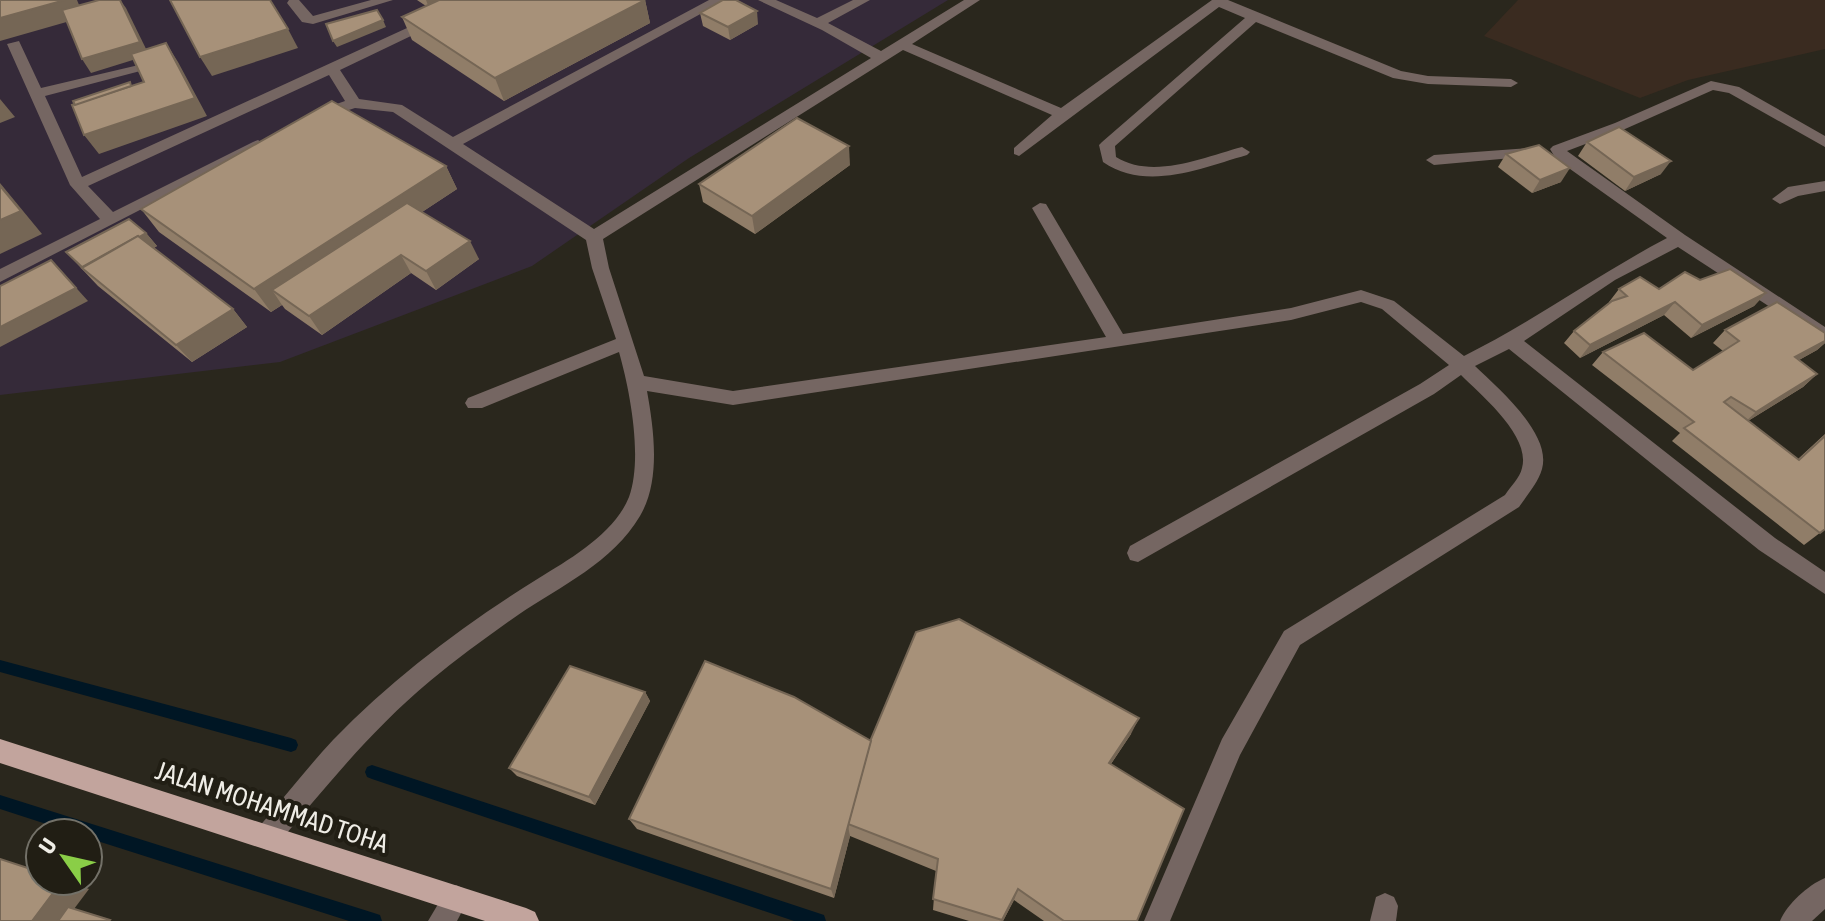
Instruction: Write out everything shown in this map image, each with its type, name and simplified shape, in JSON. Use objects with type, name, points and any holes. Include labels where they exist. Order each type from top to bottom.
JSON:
[{"type":"main road","name":"JALAN MOHAMMAD TOHA","points":[[0,751],[526,921]]},
{"type":"street","points":[[294,3],[307,19],[313,20],[386,0]]},
{"type":"street","points":[[78,185],[479,0]]},
{"type":"street","points":[[765,0],[817,23],[882,58]]},
{"type":"street","points":[[817,23],[863,0]]},
{"type":"street","points":[[594,237],[973,0]]},
{"type":"street","points":[[1019,151],[1062,114],[1219,1],[1398,75],[1428,80],[1511,83]]},
{"type":"street","points":[[452,144],[707,2]]},
{"type":"street","points":[[1242,152],[1172,170],[1133,172],[1118,168],[1109,159],[1107,145],[1254,17]]},
{"type":"street","points":[[14,44],[78,185],[111,220]]},
{"type":"street","points":[[903,45],[1062,114]]},
{"type":"street","points":[[35,94],[160,64]]},
{"type":"street","points":[[332,69],[354,103]]},
{"type":"street","points":[[1434,160],[1558,149],[1620,126],[1711,85],[1734,90],[1825,142]]},
{"type":"street","points":[[267,837],[342,748],[425,670],[517,602],[596,553],[622,525],[642,489],[643,442],[638,382],[598,266],[594,237],[397,108],[354,103],[297,125]]},
{"type":"street","points":[[0,276],[270,139]]},
{"type":"street","points":[[1558,149],[1562,156],[1679,239],[1825,336]]},
{"type":"street","points":[[1780,199],[1794,191],[1825,186]]},
{"type":"street","points":[[1040,208],[1118,342]]},
{"type":"street","points":[[1138,553],[1413,397],[1483,352],[1511,341],[1609,276],[1679,239]]},
{"type":"street","points":[[638,382],[733,398],[1291,314],[1361,296],[1388,305],[1462,365],[1518,423],[1532,450],[1534,467],[1512,501],[1292,638],[1231,747],[1157,921]]},
{"type":"street","points":[[1511,341],[1767,544],[1825,584]]},
{"type":"street","points":[[475,403],[626,342]]},
{"type":"street","points":[[1793,921],[1825,891]]},
{"type":"street","points":[[441,921],[456,898]]},
{"type":"shaded area","points":[[0,0],[948,0],[689,158],[532,266],[280,362],[0,395]]},
{"type":"shaded area","points":[[1518,0],[1825,0],[1825,49],[1688,80],[1640,98],[1484,36]]},
{"type":"building","points":[[0,0],[65,0],[0,18]]},
{"type":"building","points":[[99,0],[120,0],[140,42],[82,59],[62,10]]},
{"type":"building","points":[[170,0],[270,0],[288,29],[200,57]]},
{"type":"building","points":[[439,0],[645,0],[495,78],[402,17]]},
{"type":"building","points":[[723,0],[736,0],[757,11],[728,27],[700,13]]},
{"type":"building","points":[[377,10],[383,20],[333,41],[326,24]]},
{"type":"building","points":[[166,43],[195,98],[84,135],[72,105],[144,82],[131,54]]},
{"type":"building","points":[[130,82],[131,86],[75,105],[73,101]]},
{"type":"building","points":[[332,101],[446,166],[254,289],[141,209]]},
{"type":"building","points":[[797,118],[849,146],[752,216],[699,184]]},
{"type":"building","points":[[1619,127],[1671,161],[1634,177],[1587,142]]},
{"type":"building","points":[[1539,145],[1570,168],[1540,180],[1506,154]]},
{"type":"building","points":[[0,186],[21,211],[0,220]]},
{"type":"building","points":[[407,203],[470,241],[426,271],[401,255],[309,316],[272,290]]},
{"type":"building","points":[[129,219],[146,233],[82,267],[66,252]]},
{"type":"building","points":[[138,236],[233,309],[176,345],[82,268]]},
{"type":"building","points":[[51,260],[76,288],[0,327],[0,286]]},
{"type":"building","points":[[1730,269],[1766,293],[1702,325],[1675,302],[1590,345],[1574,331],[1612,301],[1627,296],[1619,289],[1640,277],[1659,289],[1685,272],[1700,280]]},
{"type":"building","points":[[1777,302],[1825,333],[1825,341],[1795,357],[1817,374],[1756,412],[1731,397],[1724,402],[1799,460],[1825,436],[1825,529],[1820,533],[1684,428],[1694,422],[1603,352],[1644,333],[1693,370],[1739,341],[1725,330]]},
{"type":"building","points":[[959,619],[1139,718],[1109,763],[1184,809],[1137,921],[1064,921],[1018,889],[1002,920],[933,899],[938,859],[848,824],[871,739],[916,632]]},
{"type":"building","points":[[705,661],[794,697],[871,741],[831,889],[629,819]]},
{"type":"building","points":[[570,666],[645,692],[589,797],[509,768]]},
{"type":"building","points":[[0,859],[24,867],[24,897],[50,897],[32,921],[0,921]]},
{"type":"building","points":[[68,907],[110,920],[58,921]]},
{"type":"waterway","points":[[0,666],[291,745]]},
{"type":"waterway","points":[[372,772],[818,921]]},
{"type":"waterway","points":[[0,802],[374,921]]}]
